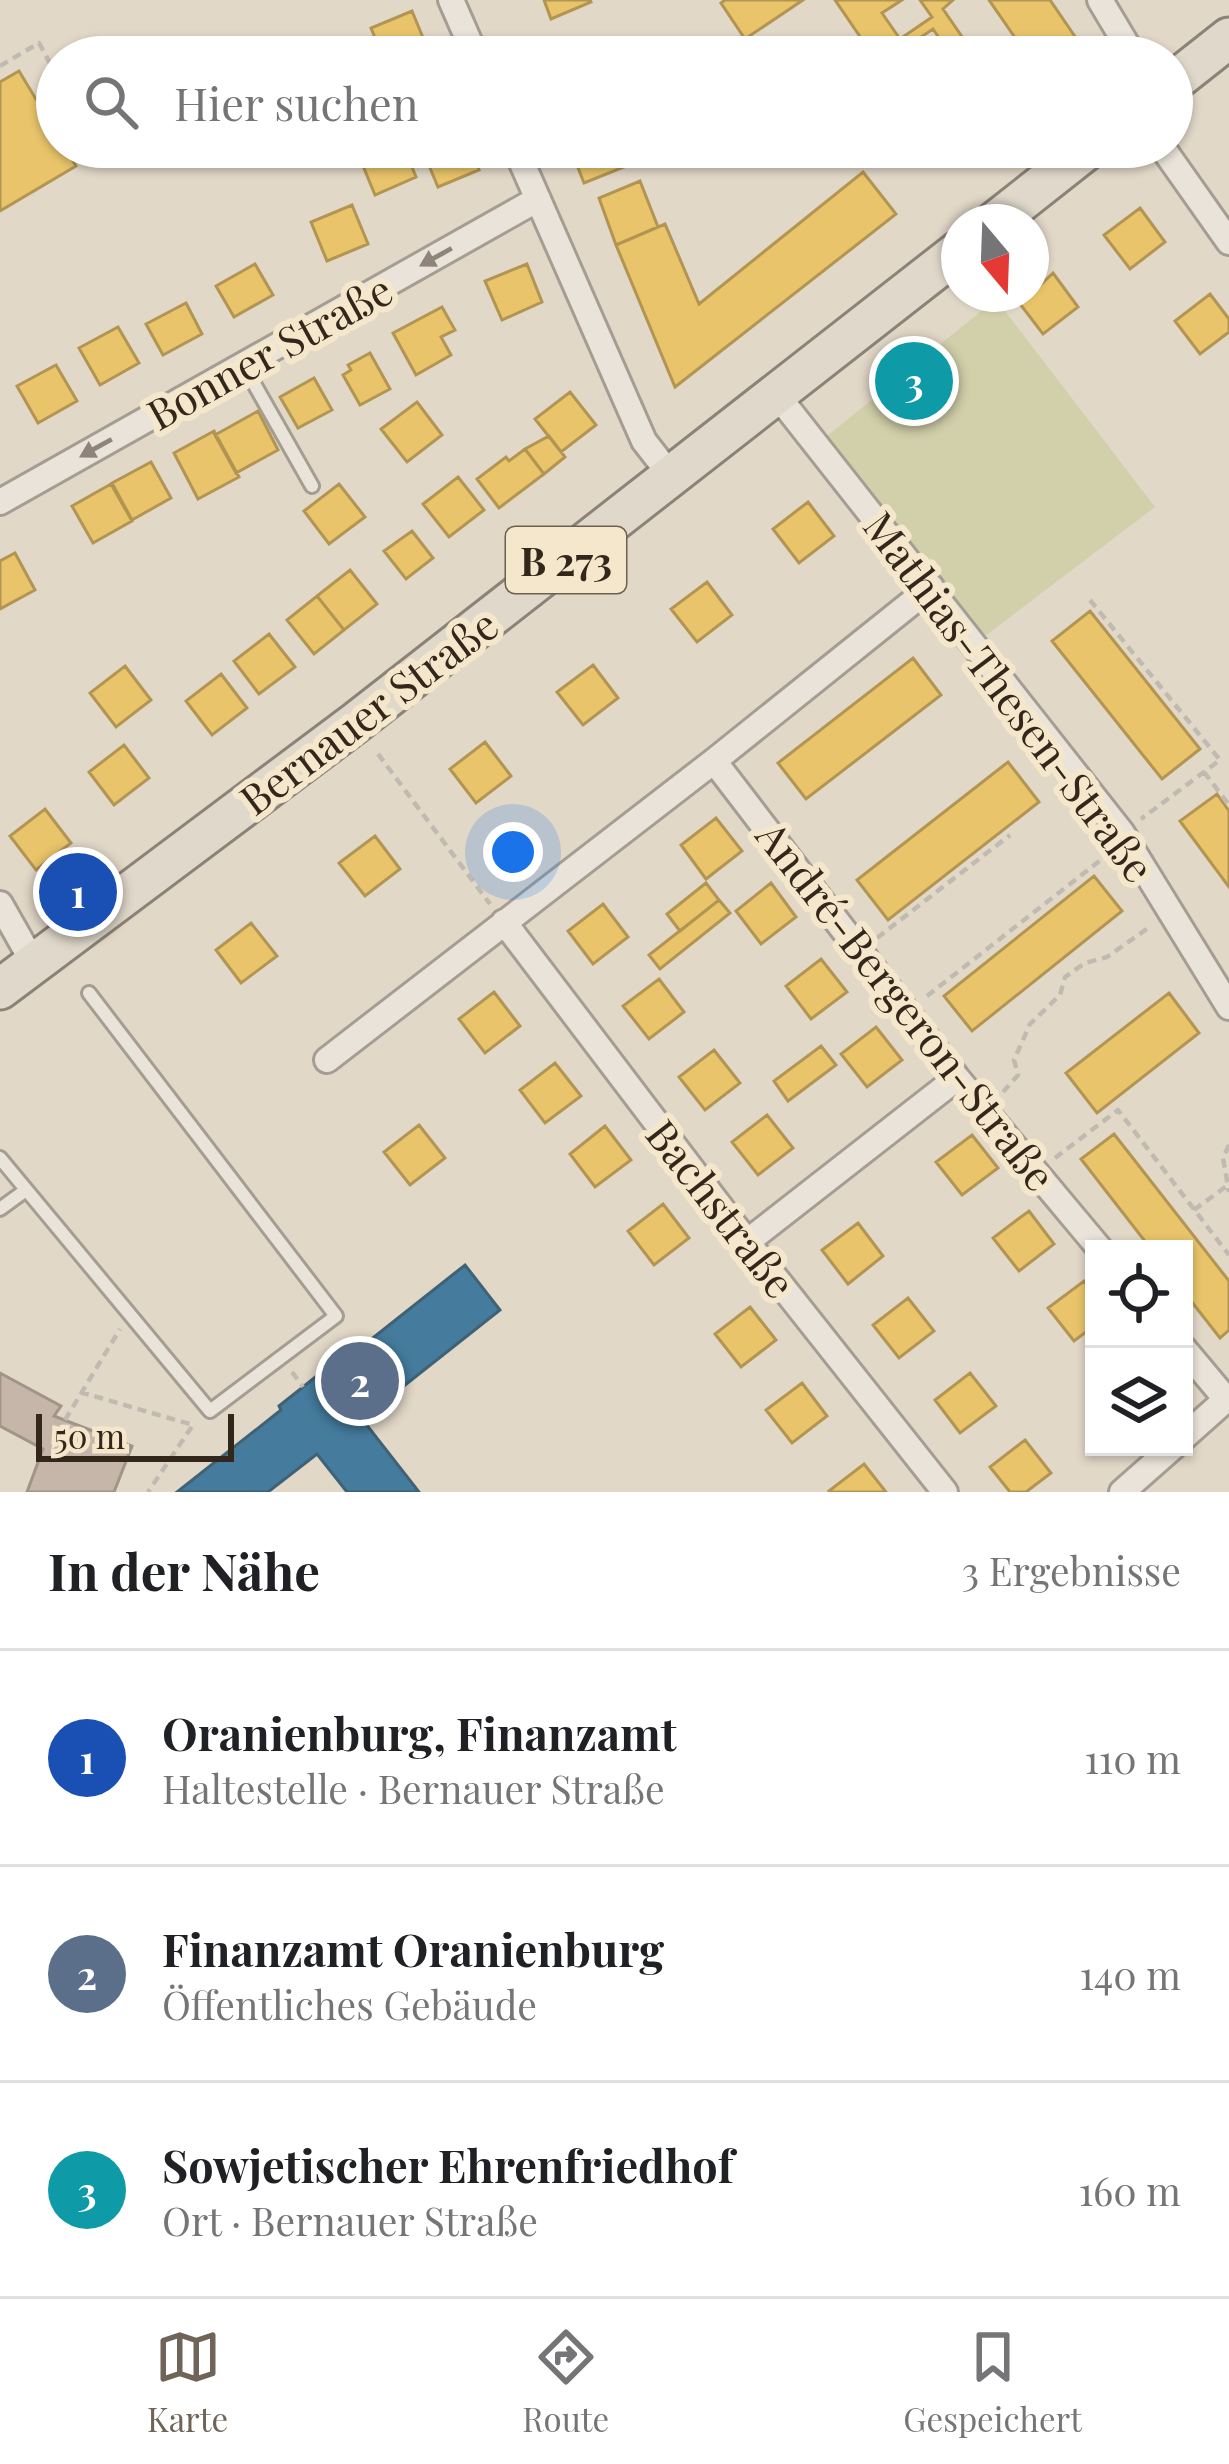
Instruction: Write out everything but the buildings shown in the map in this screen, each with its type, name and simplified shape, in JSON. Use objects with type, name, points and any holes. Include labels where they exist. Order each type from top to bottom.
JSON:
[{"type":"main road","points":[[1193,66],[1229,38]]},
{"type":"main road","points":[[1018,204],[1063,168]]},
{"type":"main road","name":"Bernauer Straße","points":[[0,989],[371,711],[941,265]]},
{"type":"street","points":[[451,0],[467,36]]},
{"type":"street","points":[[1100,0],[1121,36]]},
{"type":"street","points":[[524,168],[644,441],[672,477]]},
{"type":"street","points":[[1177,168],[1229,242]]},
{"type":"street","name":"Bonner Straße","points":[[0,502],[538,200]]},
{"type":"street","name":"Mathias-Thesen-Straße","points":[[777,394],[1124,836],[1229,1007]]},
{"type":"street","points":[[327,1060],[931,587]]},
{"type":"street","name":"André-Bergeron-Straße","points":[[714,761],[957,1078],[1093,1240]]},
{"type":"street","points":[[0,904],[34,964]]},
{"type":"street","name":"Bachstraße","points":[[504,922],[747,1242],[945,1492]]},
{"type":"street","points":[[747,1242],[957,1078]]},
{"type":"street","points":[[1193,1359],[1228,1398],[1193,1429]]},
{"type":"street","points":[[1122,1492],[1163,1456]]},
{"type":"lane","points":[[243,365],[312,486]]},
{"type":"lane","points":[[0,1158],[211,1411],[337,1316],[89,993]]},
{"type":"lane","points":[[0,1209],[26,1190]]},
{"type":"path","points":[[0,66],[36,44]]},
{"type":"path","points":[[907,1012],[1220,760],[1090,600]]},
{"type":"path","points":[[378,754],[504,922]]},
{"type":"path","points":[[1204,772],[1229,805]]},
{"type":"path","points":[[861,950],[1010,835]]},
{"type":"path","points":[[983,1109],[1015,1081],[1014,1060],[1030,1024],[1060,995],[1065,977],[1173,917]]},
{"type":"path","points":[[1036,1172],[1118,1110],[1229,1255]]},
{"type":"path","points":[[1194,1210],[1228,1189],[1223,1158],[1229,1145]]},
{"type":"path","points":[[65,1420],[129,1314]]},
{"type":"path","points":[[292,1372],[302,1387]]},
{"type":"path","points":[[80,1392],[193,1424],[148,1492]]},
{"type":"shaded area","points":[[980,312],[1006,312],[1155,507],[976,643],[816,445]]},
{"type":"place","name":"Sowjetischer Ehrenfriedhof","points":[[914,381]]},
{"type":"place","name":"Oranienburg, Finanzamt","points":[[78,892]]},
{"type":"place","name":"Finanzamt Oranienburg","points":[[360,1381]]}]
